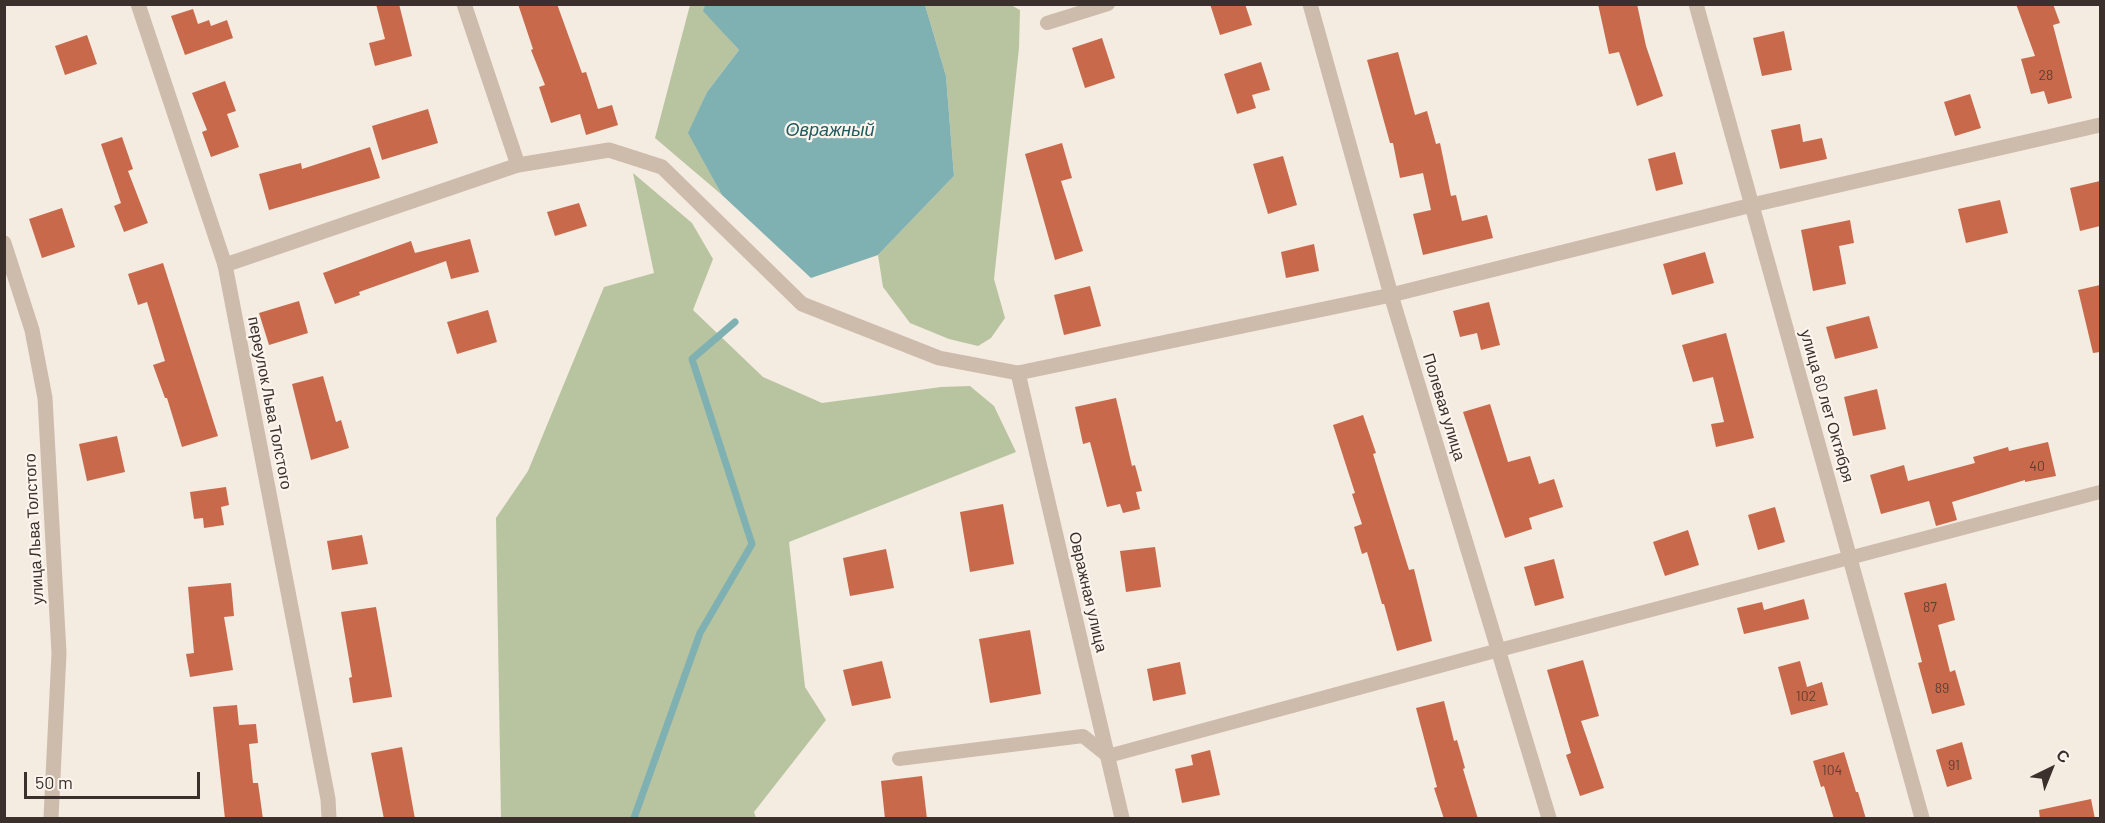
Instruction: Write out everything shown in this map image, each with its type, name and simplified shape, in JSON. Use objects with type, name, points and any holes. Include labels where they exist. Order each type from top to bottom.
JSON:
[{"type":"street","name":"переулок Льва Толстого","points":[[138,4],[225,265],[328,799],[329,819]]},
{"type":"street","points":[[464,4],[518,165]]},
{"type":"street","name":"Полевая улица","points":[[1310,4],[1391,295],[1549,819]]},
{"type":"street","name":"улица 60 лет Октября","points":[[1696,4],[1922,819]]},
{"type":"street","points":[[225,265],[518,165],[609,150],[662,167],[802,304],[939,358],[1018,373],[1391,295],[1752,205],[2100,125]]},
{"type":"street","name":"улица Льва Толстого","points":[[4,243],[32,330],[45,398],[59,653],[51,819]]},
{"type":"street","name":"Овражная улица","points":[[1018,373],[1122,819]]},
{"type":"lane","points":[[1047,23],[1108,4]]},
{"type":"lane","points":[[899,759],[1083,736],[1108,756],[1499,650],[2100,492]]},
{"type":"green space","points":[[690,5],[705,5],[704,11],[739,50],[707,92],[689,133],[722,195],[655,138]]},
{"type":"green space","points":[[925,5],[1011,5],[1020,10],[1019,48],[994,279],[1005,318],[991,338],[978,346],[949,339],[910,323],[883,287],[878,255],[954,176],[946,76]]},
{"type":"green space","points":[[633,173],[692,223],[713,259],[693,310],[763,377],[822,403],[941,387],[970,386],[994,406],[1016,452],[789,542],[805,687],[826,720],[754,812],[756,818],[501,818],[496,518],[528,471],[604,287],[654,273]]},
{"type":"water","name":"Овражный","points":[[705,5],[925,5],[946,76],[954,176],[878,255],[811,278],[722,195],[688,133],[707,92],[739,50],[703,11]]},
{"type":"building","points":[[376,4],[399,4],[412,56],[375,66],[369,43],[385,39]]},
{"type":"building","points":[[518,4],[557,4],[582,73],[586,72],[598,109],[612,105],[618,125],[586,135],[580,114],[551,123],[539,87],[545,85],[531,50],[533,49]]},
{"type":"building","points":[[1210,4],[1245,4],[1252,25],[1220,35]]},
{"type":"building","points":[[1598,4],[1637,4],[1646,46],[1663,96],[1637,106],[1619,52],[1609,54]]},
{"type":"building","points":[[2016,4],[2053,4],[2060,23],[2053,25],[2072,98],[2048,104],[2044,91],[2031,94],[2021,59],[2035,56]]},
{"type":"building","points":[[193,9],[198,24],[209,20],[211,26],[227,20],[233,38],[185,55],[171,16]]},
{"type":"building","points":[[1784,31],[1792,70],[1762,76],[1753,38]]},
{"type":"building","points":[[87,35],[97,64],[65,75],[55,46]]},
{"type":"building","points":[[1102,38],[1115,78],[1085,88],[1072,48]]},
{"type":"building","points":[[1398,52],[1415,115],[1427,111],[1436,144],[1440,143],[1451,196],[1456,195],[1462,221],[1487,215],[1493,238],[1423,255],[1413,214],[1431,210],[1423,173],[1400,178],[1393,143],[1390,143],[1367,60]]},
{"type":"building","points":[[1261,62],[1270,90],[1252,95],[1256,108],[1237,114],[1224,74]]},
{"type":"building","points":[[225,81],[236,111],[227,114],[239,147],[211,157],[202,132],[207,130],[192,93]]},
{"type":"building","points":[[1970,94],[1981,128],[1955,136],[1944,102]]},
{"type":"building","points":[[428,109],[438,143],[382,160],[372,126]]},
{"type":"building","points":[[1800,124],[1803,142],[1822,138],[1827,159],[1780,169],[1771,130]]},
{"type":"building","points":[[122,137],[133,169],[128,171],[148,223],[124,232],[114,206],[121,203],[101,144]]},
{"type":"building","points":[[1062,143],[1072,178],[1061,181],[1083,251],[1055,260],[1025,154]]},
{"type":"building","points":[[370,147],[380,178],[269,210],[259,174],[301,163],[302,169]]},
{"type":"building","points":[[1675,152],[1683,184],[1656,191],[1648,159]]},
{"type":"building","points":[[1283,156],[1297,205],[1268,214],[1253,164]]},
{"type":"building","points":[[2100,181],[2100,226],[2080,231],[2070,188]]},
{"type":"building","points":[[2000,200],[2008,233],[1966,243],[1958,209]]},
{"type":"building","points":[[579,203],[587,226],[555,236],[547,212]]},
{"type":"building","points":[[62,208],[75,247],[42,258],[29,219]]},
{"type":"building","points":[[1850,220],[1854,243],[1839,246],[1846,284],[1813,291],[1801,230]]},
{"type":"building","points":[[470,239],[479,272],[451,279],[446,261],[359,292],[360,295],[335,304],[323,273],[411,241],[415,253]]},
{"type":"building","points":[[1314,244],[1319,271],[1286,278],[1281,252]]},
{"type":"building","points":[[1705,252],[1714,283],[1672,295],[1663,264]]},
{"type":"building","points":[[163,263],[218,436],[182,447],[167,398],[165,398],[153,365],[165,361],[147,302],[138,305],[128,274]]},
{"type":"building","points":[[2100,285],[2100,352],[2093,353],[2078,290]]},
{"type":"building","points":[[1090,286],[1101,326],[1064,335],[1054,295]]},
{"type":"building","points":[[299,301],[308,333],[269,345],[259,313]]},
{"type":"building","points":[[1489,302],[1500,345],[1481,350],[1477,333],[1460,337],[1453,311]]},
{"type":"building","points":[[488,310],[497,342],[457,354],[447,322]]},
{"type":"building","points":[[1869,316],[1878,348],[1835,359],[1826,327]]},
{"type":"building","points":[[1726,333],[1754,438],[1716,447],[1711,424],[1724,422],[1713,377],[1693,382],[1682,345]]},
{"type":"building","points":[[323,376],[336,422],[341,420],[349,448],[311,460],[292,384]]},
{"type":"building","points":[[1877,389],[1886,429],[1853,436],[1844,397]]},
{"type":"building","points":[[1116,398],[1132,466],[1135,465],[1142,491],[1136,492],[1140,509],[1123,513],[1120,504],[1107,507],[1090,442],[1083,444],[1075,407]]},
{"type":"building","points":[[1490,404],[1508,462],[1530,456],[1539,484],[1554,479],[1563,507],[1529,518],[1532,529],[1505,538],[1463,412]]},
{"type":"building","points":[[1363,415],[1409,570],[1414,569],[1432,641],[1397,651],[1367,552],[1362,554],[1354,527],[1362,524],[1352,494],[1355,493],[1333,425]]},
{"type":"building","points":[[117,436],[125,472],[87,481],[79,444]]},
{"type":"building","points":[[2048,442],[2056,476],[2025,482],[2025,480],[1952,502],[1957,520],[1936,526],[1929,501],[1881,514],[1870,475],[1904,465],[1908,481],[1975,463],[1973,457],[2008,447],[2009,451]]},
{"type":"building","points":[[226,487],[229,505],[221,507],[224,525],[204,528],[203,518],[194,519],[190,492]]},
{"type":"building","points":[[1003,504],[1014,564],[970,572],[960,512]]},
{"type":"building","points":[[1775,507],[1785,542],[1758,550],[1748,515]]},
{"type":"building","points":[[1688,530],[1699,565],[1665,576],[1653,542]]},
{"type":"building","points":[[362,535],[368,564],[332,570],[327,541]]},
{"type":"building","points":[[1155,547],[1161,587],[1126,592],[1120,551]]},
{"type":"building","points":[[886,549],[894,588],[850,596],[843,558]]},
{"type":"building","points":[[1554,559],[1564,598],[1535,606],[1524,567]]},
{"type":"building","points":[[231,583],[234,616],[224,617],[233,670],[190,677],[186,654],[194,653],[188,587]]},
{"type":"building","points":[[1946,583],[1955,620],[1938,625],[1950,672],[1955,670],[1965,705],[1932,714],[1918,663],[1922,662],[1904,593]]},
{"type":"building","points":[[1804,599],[1809,619],[1744,634],[1737,608],[1762,602],[1764,610]]},
{"type":"building","points":[[376,607],[392,697],[353,703],[349,678],[352,677],[341,612]]},
{"type":"building","points":[[1030,630],[1041,694],[990,703],[979,639]]},
{"type":"building","points":[[1583,660],[1599,716],[1581,721],[1604,788],[1580,796],[1566,755],[1571,753],[1547,670]]},
{"type":"building","points":[[882,661],[891,698],[852,706],[843,670]]},
{"type":"building","points":[[1800,661],[1807,687],[1822,682],[1828,705],[1791,715],[1778,667]]},
{"type":"building","points":[[1180,662],[1186,694],[1153,701],[1147,669]]},
{"type":"building","points":[[1444,701],[1478,819],[1444,819],[1434,788],[1437,787],[1416,708]]},
{"type":"building","points":[[237,705],[239,725],[256,724],[258,743],[249,744],[253,783],[258,783],[263,819],[225,819],[213,707]]},
{"type":"building","points":[[1962,742],[1972,779],[1947,787],[1936,750]]},
{"type":"building","points":[[402,747],[415,819],[384,819],[371,753]]},
{"type":"building","points":[[1210,750],[1220,795],[1182,803],[1175,769],[1193,765],[1191,755]]},
{"type":"building","points":[[1844,752],[1866,819],[1834,819],[1824,786],[1821,787],[1813,761]]},
{"type":"building","points":[[922,776],[927,819],[885,819],[881,781]]},
{"type":"building","points":[[2091,799],[2095,819],[2040,819],[2039,810]]},
{"type":"waterway","points":[[634,818],[700,633],[752,544],[692,359],[735,322]]}]
